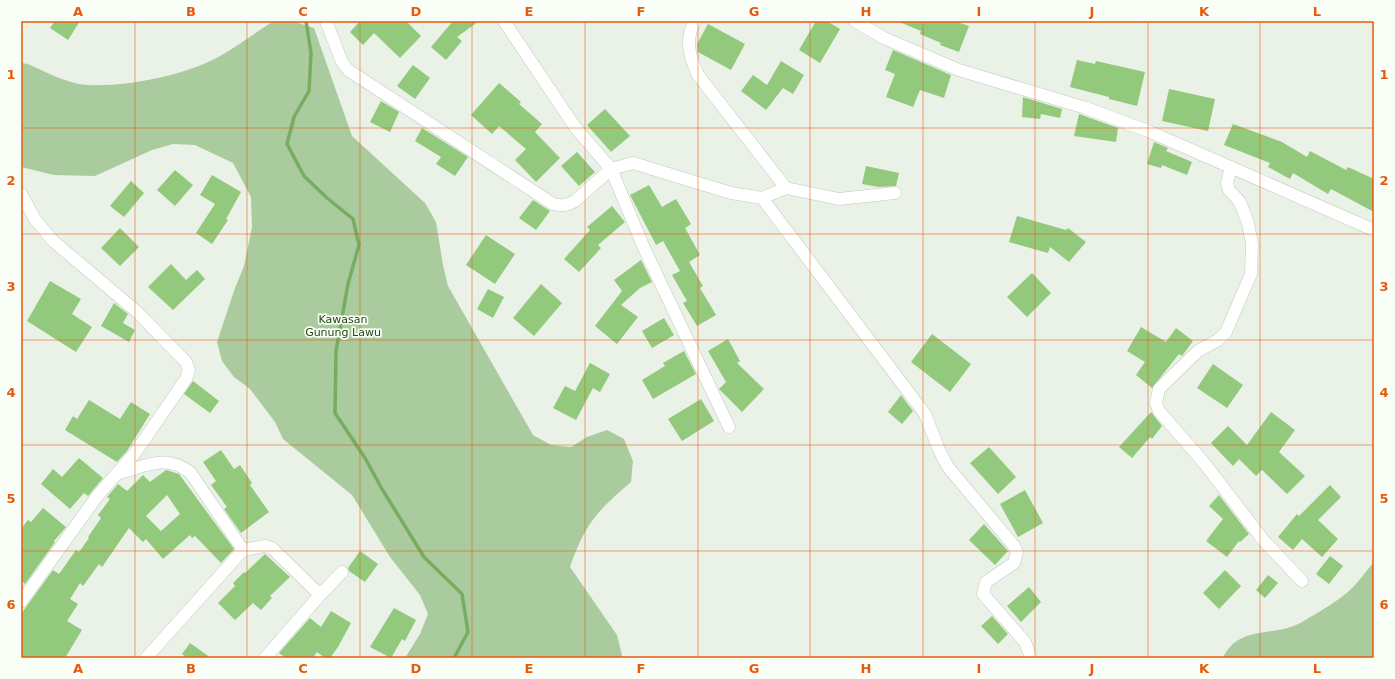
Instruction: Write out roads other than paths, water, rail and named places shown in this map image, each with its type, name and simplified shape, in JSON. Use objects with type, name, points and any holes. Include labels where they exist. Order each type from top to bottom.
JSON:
[{"type":"street","points":[[326,21],[339,56],[348,70],[553,204],[561,206],[568,205],[612,170],[633,163],[731,194],[762,198],[786,188],[839,199],[895,193]]},
{"type":"street","points":[[504,21],[575,127],[612,170],[644,248],[729,427]]},
{"type":"street","points":[[694,21],[688,44],[691,58],[698,75],[786,188]]},
{"type":"street","points":[[855,21],[884,38],[959,70],[1086,108],[1148,131],[1374,230]]},
{"type":"street","points":[[1231,167],[1227,183],[1229,190],[1240,202],[1248,223],[1252,244],[1251,274],[1226,332],[1218,340],[1198,351],[1164,382],[1156,395],[1156,403],[1159,411],[1205,464],[1264,541],[1302,581]]},
{"type":"street","points":[[21,194],[35,219],[52,240],[136,311],[186,362],[188,366],[188,375],[186,379],[119,473],[98,495],[21,602]]},
{"type":"street","points":[[762,198],[925,414],[939,450],[948,467],[1014,546],[1017,552],[1014,563],[986,582],[983,594],[1025,642],[1031,658]]},
{"type":"street","points":[[119,473],[165,461],[182,466],[190,472],[243,550]]},
{"type":"street","points":[[146,658],[243,550],[265,546],[272,548],[320,595]]},
{"type":"street","points":[[273,656],[320,595],[342,572]]},
{"type":"waterway","points":[[306,21],[311,53],[309,91],[294,117],[287,144],[304,176],[327,198],[353,219],[359,245],[348,284],[336,351],[335,413],[365,458],[382,489],[424,557],[462,594],[468,632],[454,658]]},
{"type":"park label","name":"Kawasan Gunung Lawu","points":[[343,325]]}]
